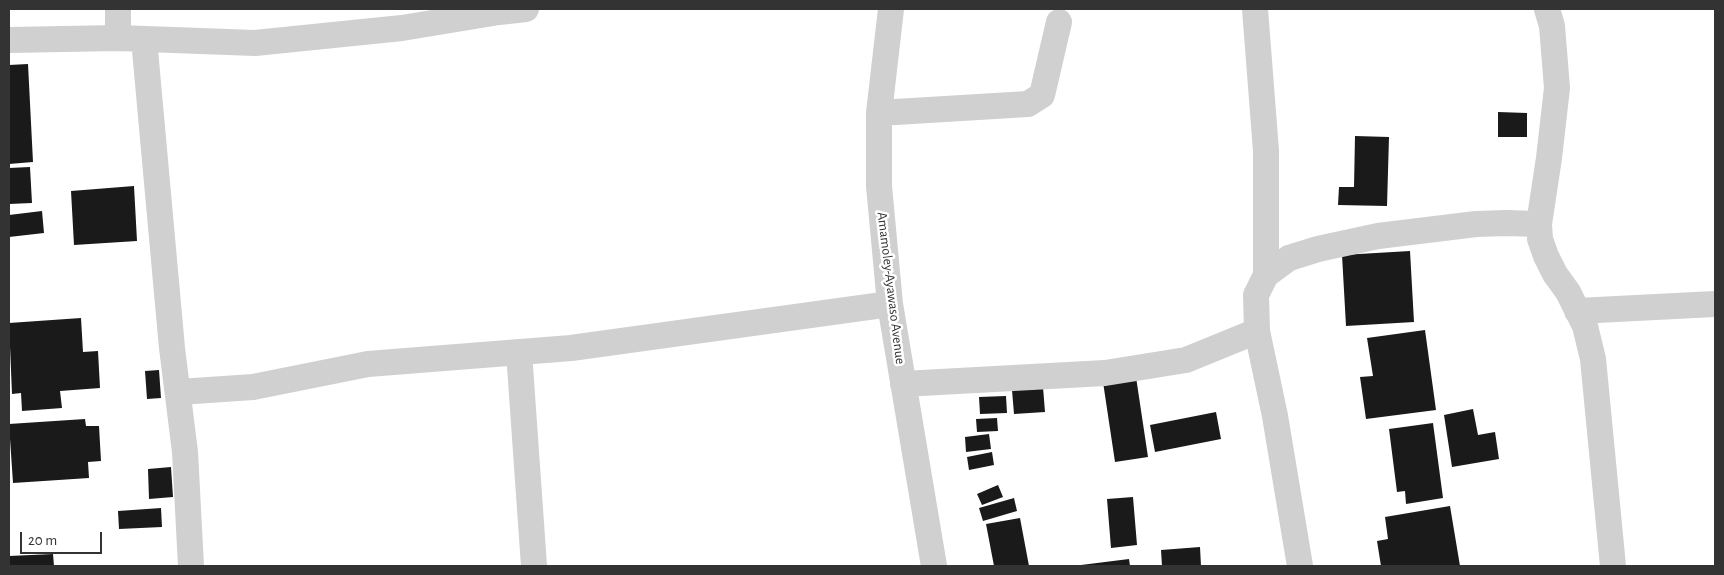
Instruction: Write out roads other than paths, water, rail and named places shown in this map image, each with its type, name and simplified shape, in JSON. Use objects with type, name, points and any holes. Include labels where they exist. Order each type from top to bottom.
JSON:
[{"type":"street","points":[[118,9],[131,39],[179,392],[185,452],[191,566]]},
{"type":"street","points":[[9,40],[131,39],[255,43],[400,18],[516,9]]},
{"type":"street","name":"Amamoley-Ayawaso Avenue","points":[[891,9],[879,113],[879,186],[890,304],[934,566]]},
{"type":"street","points":[[1255,9],[1266,151],[1266,275],[1256,295],[1257,331],[1275,416],[1300,566]]},
{"type":"street","points":[[1547,9],[1552,26],[1557,88],[1539,224],[1540,239],[1546,256],[1585,326],[1593,359],[1613,566]]},
{"type":"street","points":[[879,113],[1028,104],[1042,94],[1059,22]]},
{"type":"street","points":[[1266,275],[1289,258],[1318,249],[1378,236],[1476,224],[1506,222],[1539,224]]},
{"type":"street","points":[[179,392],[253,387],[368,364],[571,348],[890,304]]},
{"type":"street","points":[[1578,311],[1715,304]]},
{"type":"street","points":[[904,384],[1105,373],[1186,360],[1257,331]]},
{"type":"street","points":[[519,352],[534,566]]}]
